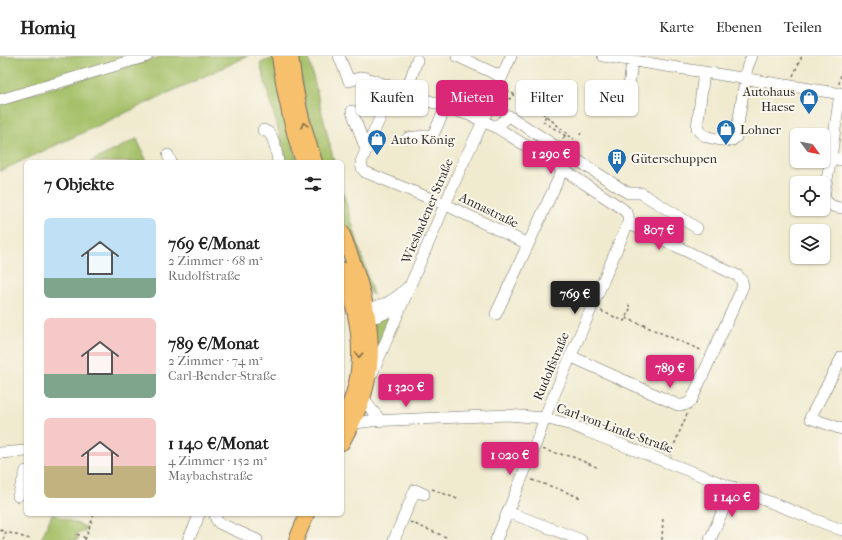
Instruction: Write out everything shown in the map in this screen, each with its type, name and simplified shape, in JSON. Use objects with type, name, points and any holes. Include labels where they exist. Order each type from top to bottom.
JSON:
[{"type":"main road","points":[[279,56],[285,92],[302,160]]},
{"type":"main road","points":[[290,56],[303,122],[314,160]]},
{"type":"main road","points":[[344,237],[360,281],[364,315],[370,335],[370,361],[366,390],[345,423]]},
{"type":"main road","points":[[344,274],[364,315],[358,334],[359,352],[355,387],[345,423]]},
{"type":"main road","points":[[296,540],[306,516]]},
{"type":"street","points":[[0,100],[148,56]]},
{"type":"street","points":[[339,56],[348,81],[363,77],[371,80]]},
{"type":"street","points":[[457,56],[500,75]]},
{"type":"street","name":"Wiesbadener Straße","points":[[364,315],[388,313],[404,300],[444,204],[469,149],[473,132],[481,120],[500,75],[506,56]]},
{"type":"street","name":"Wiesbadener Straße","points":[[500,75],[512,56]]},
{"type":"street","points":[[603,56],[839,93],[836,159],[824,195],[826,202],[832,206],[842,208]]},
{"type":"street","points":[[704,72],[698,128],[700,133],[704,135],[731,141],[736,137],[745,78],[748,64],[752,56]]},
{"type":"street","points":[[410,80],[417,60]]},
{"type":"street","points":[[630,80],[632,61]]},
{"type":"street","points":[[352,111],[366,150]]},
{"type":"street","name":"Annastraße","points":[[381,116],[361,162],[362,168],[365,172],[444,204],[528,244]]},
{"type":"street","points":[[408,138],[433,135],[442,116]]},
{"type":"street","points":[[470,116],[496,127],[544,157],[620,207],[628,218],[701,258],[738,276],[742,281],[743,286],[712,356],[692,399],[685,405],[678,405],[570,356]]},
{"type":"street","points":[[496,127],[509,116],[628,193],[641,194],[698,228]]},
{"type":"street","points":[[263,130],[270,134],[276,149],[278,160]]},
{"type":"street","points":[[544,157],[555,146]]},
{"type":"street","points":[[496,314],[567,154]]},
{"type":"street","name":"Rudolfstraße","points":[[496,540],[535,446],[544,418],[592,307],[628,218]]},
{"type":"street","name":"Wiesbadener Straße","points":[[364,315],[387,303],[404,291],[411,283]]},
{"type":"street","points":[[380,420],[368,405],[366,390],[404,300]]},
{"type":"street","points":[[842,357],[810,418],[842,429]]},
{"type":"street","name":"Carl-von-Linde-Straße","points":[[345,423],[380,420],[508,415],[544,418],[572,425],[842,530]]},
{"type":"street","points":[[0,453],[24,451]]},
{"type":"street","points":[[18,496],[24,477]]},
{"type":"street","points":[[710,540],[733,488]]},
{"type":"street","points":[[394,540],[415,490],[424,494]]},
{"type":"street","points":[[508,512],[581,540]]},
{"type":"street","points":[[188,540],[196,523],[195,516]]},
{"type":"street","points":[[215,516],[219,523],[257,540]]},
{"type":"path","points":[[790,85],[802,56]]},
{"type":"path","points":[[839,93],[842,70]]},
{"type":"path","points":[[508,90],[514,94],[512,98],[508,99]]},
{"type":"path","points":[[567,137],[543,121],[546,116],[574,139]]},
{"type":"path","points":[[555,146],[564,137],[570,136]]},
{"type":"path","points":[[592,307],[624,322],[631,306],[628,305]]},
{"type":"path","points":[[626,318],[712,356]]},
{"type":"path","points":[[644,326],[646,322]]},
{"type":"path","points":[[667,462],[689,411],[687,404]]},
{"type":"path","points":[[535,446],[547,451],[573,457],[599,468]]},
{"type":"path","points":[[522,477],[581,498]]},
{"type":"path","points":[[424,494],[431,488],[460,500]]},
{"type":"path","points":[[77,534],[85,539],[93,516]]},
{"type":"path","points":[[662,540],[663,516]]},
{"type":"path","points":[[403,519],[446,537]]},
{"type":"path","points":[[0,530],[30,539]]},
{"type":"path","points":[[3,540],[6,532]]},
{"type":"green space","points":[[0,56],[137,56],[0,96]]},
{"type":"green space","points":[[164,56],[248,56],[0,171],[0,103]]},
{"type":"green space","points":[[297,56],[308,56],[334,160],[320,160],[305,103]]},
{"type":"green space","points":[[275,58],[297,160],[286,160],[260,63]]},
{"type":"green space","points":[[137,139],[146,160],[94,160]]},
{"type":"green space","points":[[344,196],[373,295],[370,293],[344,222]]},
{"type":"green space","points":[[393,314],[376,360],[373,321]]},
{"type":"green space","points":[[51,516],[57,516],[86,527],[84,531],[77,533],[76,536],[78,537],[78,540],[41,540]]},
{"type":"place","name":"Autohaus Haese","points":[[809,115]]},
{"type":"place","name":"Lohner","points":[[726,146]]},
{"type":"place","name":"Auto König","points":[[377,156]]},
{"type":"place","name":"Güterschuppen","points":[[617,175]]}]
